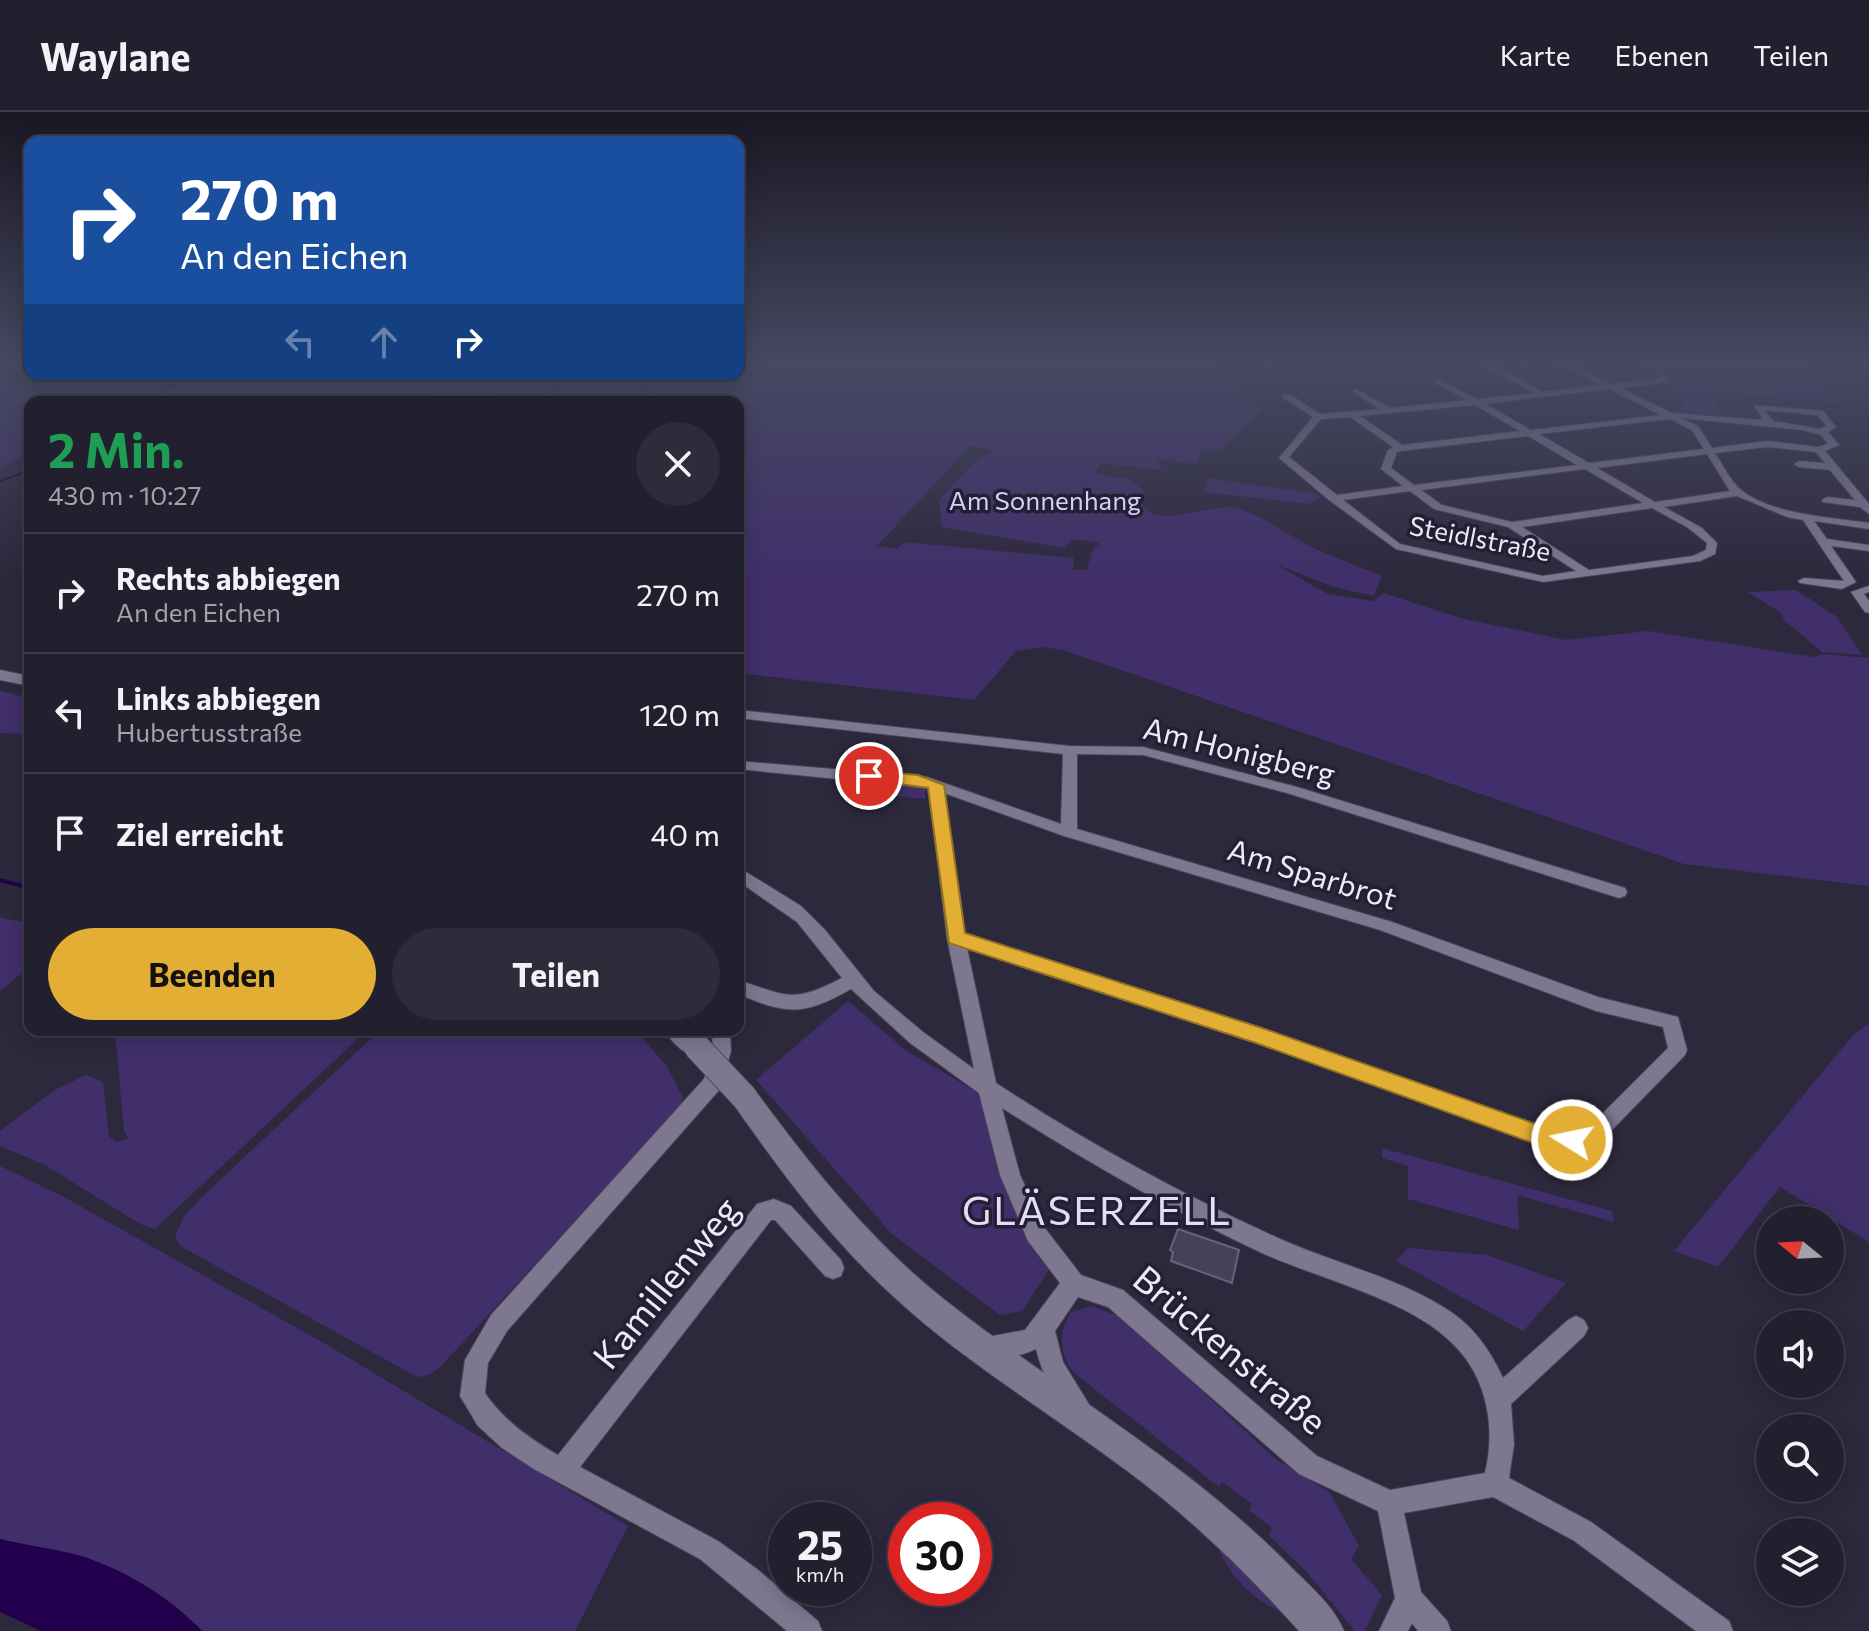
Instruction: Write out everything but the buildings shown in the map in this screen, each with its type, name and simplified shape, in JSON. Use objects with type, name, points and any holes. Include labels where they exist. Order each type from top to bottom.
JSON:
[{"type":"main road","points":[[0,675],[24,680]]},
{"type":"main road","points":[[688,1038],[744,1097],[803,1178],[852,1236],[906,1288],[979,1347],[1086,1420],[1217,1523],[1325,1631]]},
{"type":"street","name":"Steidlstraße","points":[[1303,435],[1284,458],[1396,546],[1543,579],[1696,559],[1711,552],[1712,543],[1705,533],[1650,503]]},
{"type":"street","points":[[1381,435],[1400,448]]},
{"type":"street","points":[[1505,435],[1393,450],[1386,469],[1446,511],[1512,525],[1586,573]]},
{"type":"street","points":[[1533,435],[1650,503]]},
{"type":"street","points":[[1701,435],[1738,493],[1771,509],[1807,518],[1869,526]]},
{"type":"street","points":[[1333,498],[1767,444],[1819,450],[1834,445],[1824,435]]},
{"type":"street","points":[[1819,450],[1866,507]]},
{"type":"street","points":[[1799,464],[1833,467]]},
{"type":"street","points":[[1512,525],[1650,503],[1738,493]]},
{"type":"street","points":[[1827,500],[1866,507]]},
{"type":"street","points":[[1804,581],[1842,586],[1850,582],[1807,518]]},
{"type":"street","points":[[1823,542],[1869,548]]},
{"type":"street","points":[[1869,589],[1857,592],[1869,609]]},
{"type":"street","name":"Am Honigberg","points":[[744,715],[1070,750],[1114,748],[1177,759],[1320,798],[1619,892]]},
{"type":"street","points":[[1069,832],[1070,750]]},
{"type":"street","name":"Am Sparbrot","points":[[744,766],[918,780],[936,785],[1069,832],[1386,926],[1596,1004],[1671,1022],[1678,1050],[1598,1131],[1572,1140],[1533,1133],[1262,1037],[956,938]]},
{"type":"street","points":[[936,785],[956,938],[987,1087],[1010,1175],[1036,1234],[1074,1284],[1061,1299],[1044,1332],[1020,1344],[979,1347]]},
{"type":"street","points":[[744,877],[799,913],[853,980],[894,1019],[987,1087],[1229,1226],[1439,1317],[1460,1333],[1477,1353],[1489,1375],[1497,1400],[1502,1450],[1495,1484]]},
{"type":"street","points":[[744,990],[770,1002],[794,1005],[808,1003],[853,980]]},
{"type":"street","points":[[721,1036],[722,1051],[713,1083],[527,1288],[477,1360],[472,1396],[483,1415],[495,1427],[562,1470],[710,1550],[808,1631]]},
{"type":"street","name":"Kamillenweg","points":[[562,1470],[765,1211],[774,1209],[783,1213],[833,1268]]},
{"type":"street","name":"Brückenstraße","points":[[1074,1284],[1115,1298],[1308,1465],[1389,1503]]},
{"type":"street","points":[[1497,1400],[1576,1328]]},
{"type":"street","points":[[1044,1332],[1052,1367],[1086,1420]]},
{"type":"street","points":[[1437,1631],[1409,1599],[1389,1503],[1495,1484],[1582,1531],[1719,1631]]},
{"type":"street","points":[[1393,1631],[1409,1599]]},
{"type":"green space","points":[[0,435],[24,435],[24,455],[0,469]]},
{"type":"green space","name":"Am Sonnenhang","points":[[744,435],[1235,435],[1216,452],[1201,451],[1197,464],[1156,459],[1163,470],[1100,463],[1094,474],[1128,479],[1145,491],[1141,503],[1157,515],[1169,516],[1219,507],[1240,510],[1263,519],[1307,545],[1382,576],[1374,596],[1334,587],[1275,564],[1328,594],[1374,601],[1384,593],[1460,618],[1566,640],[1648,631],[1814,657],[1824,654],[1869,658],[1869,886],[1684,864],[1063,650],[1042,647],[1016,651],[974,700],[744,674],[744,506],[747,503],[744,501]],"holes":[[[970,446],[994,450],[975,461],[939,500],[942,527],[1064,548],[1074,539],[1100,543],[1092,551],[1087,570],[1073,570],[1074,558],[905,542],[896,549],[877,546]]]},
{"type":"green space","points":[[1208,478],[1312,493],[1321,497],[1308,504],[1204,492]]},
{"type":"green space","points":[[1796,590],[1837,617],[1862,655],[1822,652],[1784,620],[1781,613],[1748,592]]},
{"type":"green space","points":[[0,691],[24,697],[24,735],[0,733]]},
{"type":"green space","points":[[870,781],[925,788],[925,799],[885,795],[874,791]]},
{"type":"green space","points":[[0,917],[24,923],[24,971],[0,991]]},
{"type":"green space","points":[[848,1001],[905,1050],[977,1092],[1029,1243],[1050,1268],[1022,1311],[1000,1315],[891,1233],[756,1080]]},
{"type":"green space","points":[[1869,1023],[1869,1242],[1844,1227],[1844,1206],[1811,1206],[1780,1187],[1765,1206],[1756,1206],[1756,1218],[1718,1267],[1674,1251],[1854,1034]]},
{"type":"green space","points":[[116,1036],[361,1036],[155,1229],[140,1224],[45,1165],[0,1146],[0,1131],[55,1090],[86,1075],[103,1082],[109,1136],[116,1142],[129,1138],[124,1132]]},
{"type":"green space","points":[[374,1036],[640,1036],[666,1065],[683,1098],[679,1108],[442,1365],[429,1375],[417,1377],[180,1246],[175,1237],[184,1216]]},
{"type":"green space","points":[[1382,1148],[1612,1211],[1614,1222],[1517,1195],[1519,1230],[1408,1199],[1408,1166],[1382,1158]]},
{"type":"green space","points":[[0,1166],[64,1197],[329,1346],[628,1526],[575,1631],[203,1631],[157,1593],[109,1568],[0,1539]]},
{"type":"green space","points":[[1408,1248],[1487,1255],[1566,1283],[1523,1331],[1396,1261]]},
{"type":"green space","points":[[1092,1306],[1118,1316],[1132,1326],[1273,1457],[1330,1493],[1359,1546],[1351,1559],[1382,1595],[1365,1631],[1355,1631],[1306,1571],[1269,1536],[1272,1528],[1249,1510],[1252,1504],[1222,1482],[1219,1487],[1073,1372],[1063,1350],[1064,1328],[1071,1312]]},
{"type":"green space","points":[[1219,1548],[1289,1614],[1267,1604],[1246,1589],[1223,1559]]},
{"type":"shaded area","points":[[0,1539],[74,1554],[109,1567],[159,1595],[202,1631],[41,1631],[0,1612]]},
{"type":"waterway","points":[[0,481],[24,472]]},
{"type":"waterway","points":[[0,880],[24,886]]},
{"type":"district","name":"GLÄSERZELL","points":[[1097,1211]]},
{"type":"route","points":[[869,776],[918,780],[936,785],[956,938],[1262,1037],[1533,1133],[1572,1140]]}]
